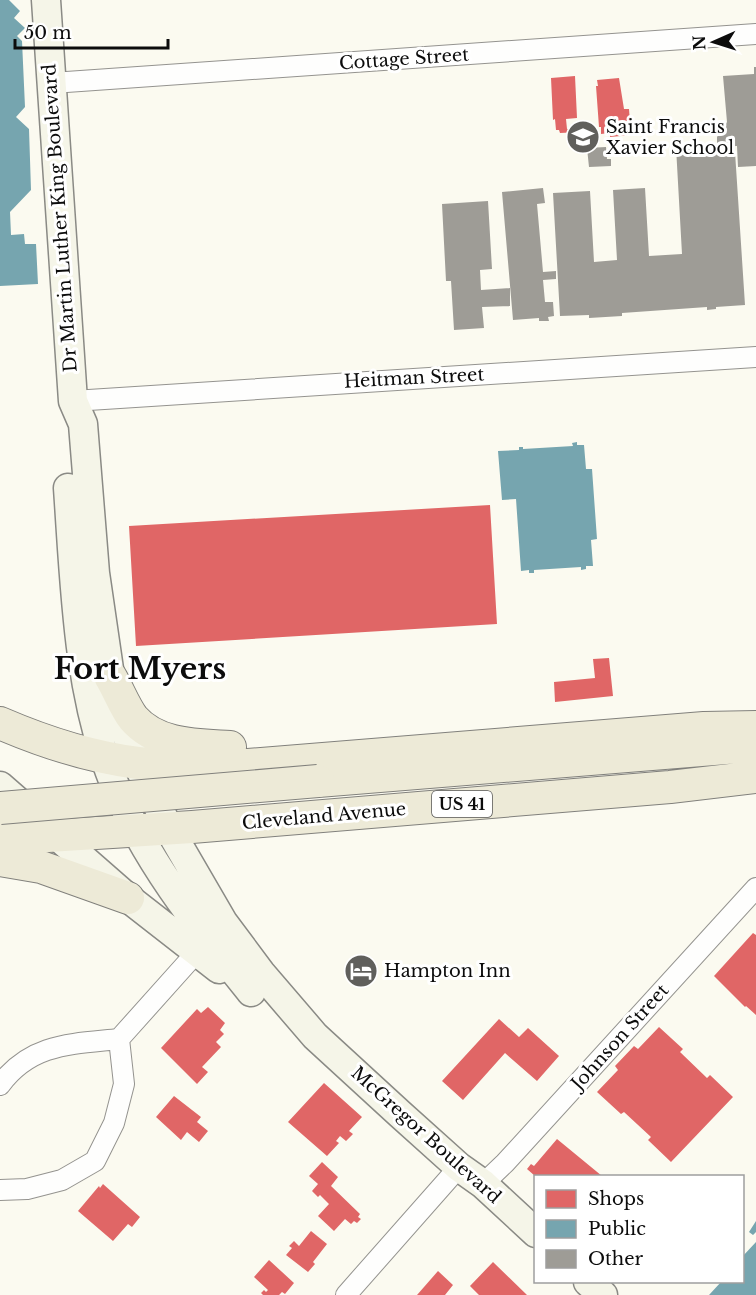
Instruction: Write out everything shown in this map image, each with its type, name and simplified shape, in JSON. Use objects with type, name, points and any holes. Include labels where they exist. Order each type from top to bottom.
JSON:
[{"type":"main road","name":"Dr Martin Luther King Boulevard","points":[[46,0],[73,401],[83,424],[94,573],[110,676],[119,712],[137,763],[169,829]]},
{"type":"main road","name":"Dr Martin Luther King Boulevard","points":[[73,401],[64,424],[75,596],[81,649],[91,704],[109,770],[137,831]]},
{"type":"main road","points":[[110,676],[134,718],[155,736],[185,744],[270,749],[369,744],[426,750]]},
{"type":"main road","points":[[0,723],[109,770],[169,829]]},
{"type":"main road","points":[[109,770],[137,763],[236,766],[705,728],[756,727]]},
{"type":"main road","name":"Cleveland Avenue","points":[[0,808],[756,745]]},
{"type":"main road","points":[[0,764],[63,820],[89,833]]},
{"type":"main road","name":"Cleveland Avenue","points":[[0,839],[169,829],[669,787],[756,777]]},
{"type":"main road","name":"McGregor Boulevard","points":[[0,786],[128,898],[196,953],[315,1036]]},
{"type":"main road","name":"McGregor Boulevard","points":[[169,829],[223,922],[261,973],[315,1036],[459,1167],[483,1184],[534,1231]]},
{"type":"main road","name":"McGregor Boulevard","points":[[137,831],[185,909],[251,992]]},
{"type":"main road","points":[[0,860],[41,867],[128,898]]},
{"type":"main road","points":[[590,1283],[603,1295]]},
{"type":"street","name":"Cottage Street","points":[[51,83],[756,34]]},
{"type":"street","name":"Heitman Street","points":[[73,401],[756,357]]},
{"type":"street","name":"Johnson Street","points":[[483,1184],[505,1163],[756,888]]},
{"type":"street","points":[[0,1085],[10,1072],[38,1052],[77,1043],[119,1039],[196,953]]},
{"type":"street","points":[[0,1190],[27,1189],[62,1180],[95,1161],[114,1123],[124,1084],[119,1039]]},
{"type":"street","points":[[346,1295],[459,1167]]},
{"type":"building: Shops","points":[[575,76],[577,118],[566,119],[567,129],[580,128],[580,132],[560,133],[556,130],[555,119],[553,120],[551,78]]},
{"type":"building: Shops","points":[[619,78],[624,109],[629,109],[631,135],[610,137],[610,133],[601,134],[601,127],[599,127],[596,86],[598,86],[597,80]]},
{"type":"building: Shops","points":[[490,505],[497,624],[136,646],[129,526]]},
{"type":"building: Shops","points":[[609,658],[613,696],[555,702],[554,682],[595,678],[593,659]]},
{"type":"building: Shops","points":[[753,933],[756,935],[756,1015],[714,976]]},
{"type":"building: Shops","points":[[208,1007],[225,1023],[220,1030],[224,1034],[216,1042],[221,1047],[202,1067],[208,1072],[197,1084],[161,1048],[197,1009],[201,1013]]},
{"type":"building: Shops","points":[[499,1019],[519,1037],[528,1028],[559,1056],[537,1081],[505,1053],[463,1100],[442,1081]]},
{"type":"building: Shops","points":[[659,1027],[683,1049],[680,1052],[707,1078],[710,1075],[733,1097],[671,1162],[648,1140],[651,1137],[624,1112],[621,1114],[597,1092],[618,1070],[615,1066],[634,1046],[638,1049]]},
{"type":"building: Shops","points":[[324,1083],[362,1117],[349,1131],[353,1134],[346,1141],[340,1136],[336,1141],[339,1143],[327,1156],[288,1122]]},
{"type":"building: Shops","points":[[174,1096],[201,1117],[197,1122],[208,1131],[199,1142],[187,1132],[181,1140],[156,1117]]},
{"type":"building: Shops","points":[[557,1139],[601,1175],[534,1175],[527,1169],[531,1164],[534,1166]]},
{"type":"building: Shops","points":[[322,1162],[338,1177],[331,1186],[360,1214],[358,1217],[361,1219],[357,1223],[354,1221],[351,1224],[345,1219],[334,1231],[318,1216],[329,1204],[312,1191],[318,1184],[309,1176]]},
{"type":"building: Shops","points":[[103,1184],[140,1217],[132,1227],[128,1224],[113,1241],[78,1211]]},
{"type":"building: Shops","points":[[311,1231],[327,1244],[308,1272],[286,1255],[292,1248],[289,1246],[294,1241],[299,1246]]},
{"type":"building: Shops","points":[[269,1260],[294,1283],[285,1294],[282,1292],[279,1295],[263,1295],[261,1293],[268,1290],[254,1277]]},
{"type":"building: Shops","points":[[493,1262],[527,1295],[479,1295],[470,1286]]},
{"type":"building: Shops","points":[[438,1271],[453,1285],[445,1295],[417,1295]]},
{"type":"building: Public","points":[[0,0],[9,0],[20,11],[14,18],[25,28],[17,36],[22,41],[25,107],[16,117],[29,129],[31,190],[10,212],[11,235],[24,234],[25,244],[36,244],[38,284],[0,286]]},
{"type":"building: Public","points":[[577,442],[577,445],[584,445],[586,469],[592,469],[597,539],[591,540],[593,566],[586,566],[586,569],[581,570],[581,567],[534,570],[534,573],[529,573],[529,570],[521,571],[516,499],[502,500],[498,451],[519,450],[519,447],[523,449],[573,446],[572,443]]},
{"type":"building: Public","points":[[756,1221],[756,1232],[753,1235],[749,1232]]},
{"type":"building: Public","points":[[756,1242],[756,1295],[709,1295],[720,1283],[744,1283],[744,1255]]},
{"type":"building: Other","points":[[754,67],[756,67],[756,166],[738,167],[737,146],[717,147],[717,137],[727,122],[723,76],[754,74]]},
{"type":"building: Other","points":[[716,144],[716,153],[735,152],[745,305],[716,307],[716,309],[707,310],[707,307],[622,313],[622,316],[589,318],[589,315],[560,316],[553,193],[590,191],[594,262],[617,260],[613,190],[645,188],[649,256],[682,254],[676,147]]},
{"type":"building: Other","points":[[606,147],[607,159],[611,159],[611,166],[589,167],[587,148]]},
{"type":"building: Other","points":[[543,188],[545,203],[537,204],[543,272],[556,271],[556,279],[543,280],[545,302],[553,302],[554,316],[548,317],[549,321],[539,321],[539,318],[513,320],[502,192]]},
{"type":"building: Other","points":[[488,201],[492,269],[480,270],[481,290],[510,288],[510,306],[482,307],[484,328],[454,330],[451,281],[446,281],[442,204]]},
{"type":"place","name":"Saint Francis Xavier School","points":[[583,137]]},
{"type":"place","name":"Hampton Inn","points":[[361,971]]},
{"type":"district","name":"Fort Myers","points":[[140,669]]}]
